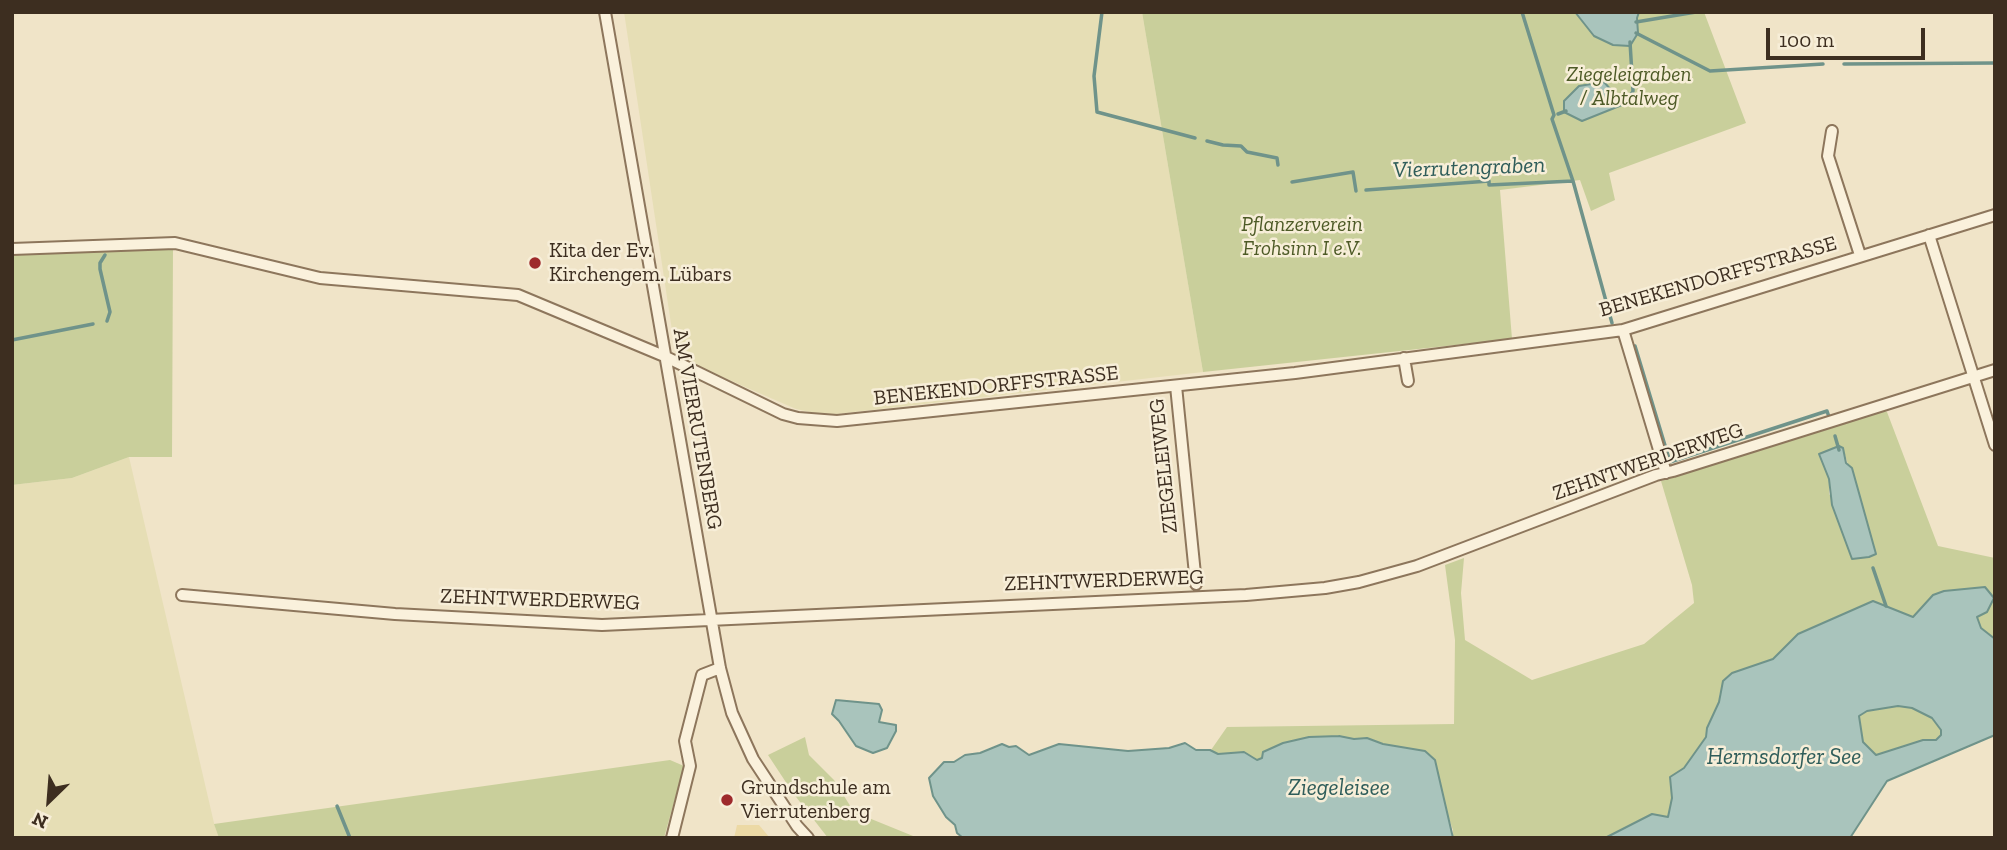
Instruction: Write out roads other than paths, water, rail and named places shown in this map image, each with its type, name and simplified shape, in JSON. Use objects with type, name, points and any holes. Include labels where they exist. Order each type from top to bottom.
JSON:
[{"type":"street","name":"AM VIERRUTENBERG","points":[[605,12],[720,668],[732,713],[753,759],[797,826],[808,838]]},
{"type":"street","points":[[1832,131],[1828,156],[1860,255]]},
{"type":"street","name":"BENEKENDORFFSTRASSE","points":[[12,249],[176,243],[320,278],[518,295],[664,356],[783,414],[837,421],[1176,386],[1623,330],[1995,215]]},
{"type":"street","points":[[1929,235],[1995,445]]},
{"type":"street","points":[[1623,330],[1666,473]]},
{"type":"street","points":[[1404,358],[1408,381]]},
{"type":"street","name":"ZEHNTWERDERWEG","points":[[182,595],[396,614],[602,625],[1325,588],[1417,566],[1666,473],[1995,370]]},
{"type":"street","name":"ZIEGELEIWEG","points":[[1176,386],[1196,584]]},
{"type":"street","points":[[672,838],[690,766],[685,741],[702,675],[720,668]]},
{"type":"water","points":[[1575,12],[1639,12],[1638,33],[1630,46],[1613,45],[1594,36]]},
{"type":"water","points":[[1604,82],[1619,99],[1627,103],[1582,121],[1564,112],[1564,101],[1579,86]]},
{"type":"water","points":[[1839,446],[1843,448],[1846,463],[1852,468],[1876,554],[1869,557],[1852,559],[1832,505],[1829,479],[1819,454]]},
{"type":"water","name":"Hermsdorfer See","points":[[1985,587],[1994,598],[1987,612],[1977,617],[1981,628],[1995,639],[1995,735],[1887,781],[1850,838],[1605,838],[1652,814],[1668,817],[1672,798],[1670,777],[1684,768],[1706,737],[1707,728],[1719,702],[1723,681],[1732,673],[1773,659],[1798,634],[1873,601],[1913,617],[1933,595],[1944,591]],"holes":[[[1898,706],[1912,708],[1932,718],[1941,730],[1941,735],[1936,740],[1923,740],[1876,755],[1863,742],[1859,716],[1867,711]]]},
{"type":"water","points":[[836,700],[879,704],[882,710],[879,722],[896,725],[896,731],[887,748],[873,753],[856,746],[832,714]]},
{"type":"water","name":"Ziegeleisee","points":[[1309,737],[1367,738],[1383,744],[1425,751],[1435,760],[1453,838],[963,838],[933,796],[929,778],[944,762],[954,762],[965,755],[980,753],[1002,744],[1016,746],[1029,755],[1059,744],[1128,751],[1169,748],[1185,743],[1196,750],[1210,750],[1218,754],[1244,752],[1257,760],[1262,758],[1263,752],[1283,743]]},
{"type":"waterway","name":"Vierrutengraben","points":[[1102,12],[1094,76],[1097,112],[1195,138]]},
{"type":"waterway","points":[[1522,12],[1554,115],[1552,119],[1573,181],[1612,323]]},
{"type":"waterway","points":[[1636,22],[1696,12]]},
{"type":"waterway","points":[[1636,33],[1710,71],[1823,64]]},
{"type":"waterway","points":[[1624,102],[1627,103],[1633,91],[1630,42]]},
{"type":"waterway","points":[[1844,64],[1995,63]]},
{"type":"waterway","points":[[1558,114],[1566,111]]},
{"type":"waterway","name":"Vierrutengraben","points":[[1207,141],[1241,146],[1247,152],[1277,158],[1278,165]]},
{"type":"waterway","name":"Vierrutengraben","points":[[1292,182],[1353,172],[1356,191]]},
{"type":"waterway","name":"Vierrutengraben","points":[[1366,190],[1489,181],[1489,185],[1573,181]]},
{"type":"waterway","points":[[105,255],[100,269],[110,312],[107,321]]},
{"type":"waterway","points":[[12,340],[93,324]]},
{"type":"waterway","points":[[1635,346],[1670,462],[1827,411],[1829,417]]},
{"type":"waterway","points":[[1835,436],[1839,450]]},
{"type":"waterway","points":[[1873,568],[1886,606]]},
{"type":"waterway","points":[[337,806],[350,838]]},
{"type":"place","name":"Kita der Ev. Kirchengem. Lübars","points":[[535,263]]},
{"type":"place","name":"Grundschule am Vierrutenberg","points":[[727,800]]},
{"type":"park label","name":"Ziegeleigraben / Albtalweg","points":[[1629,87]]},
{"type":"park label","name":"Pflanzerverein Frohsinn I e.V.","points":[[1302,237]]}]
